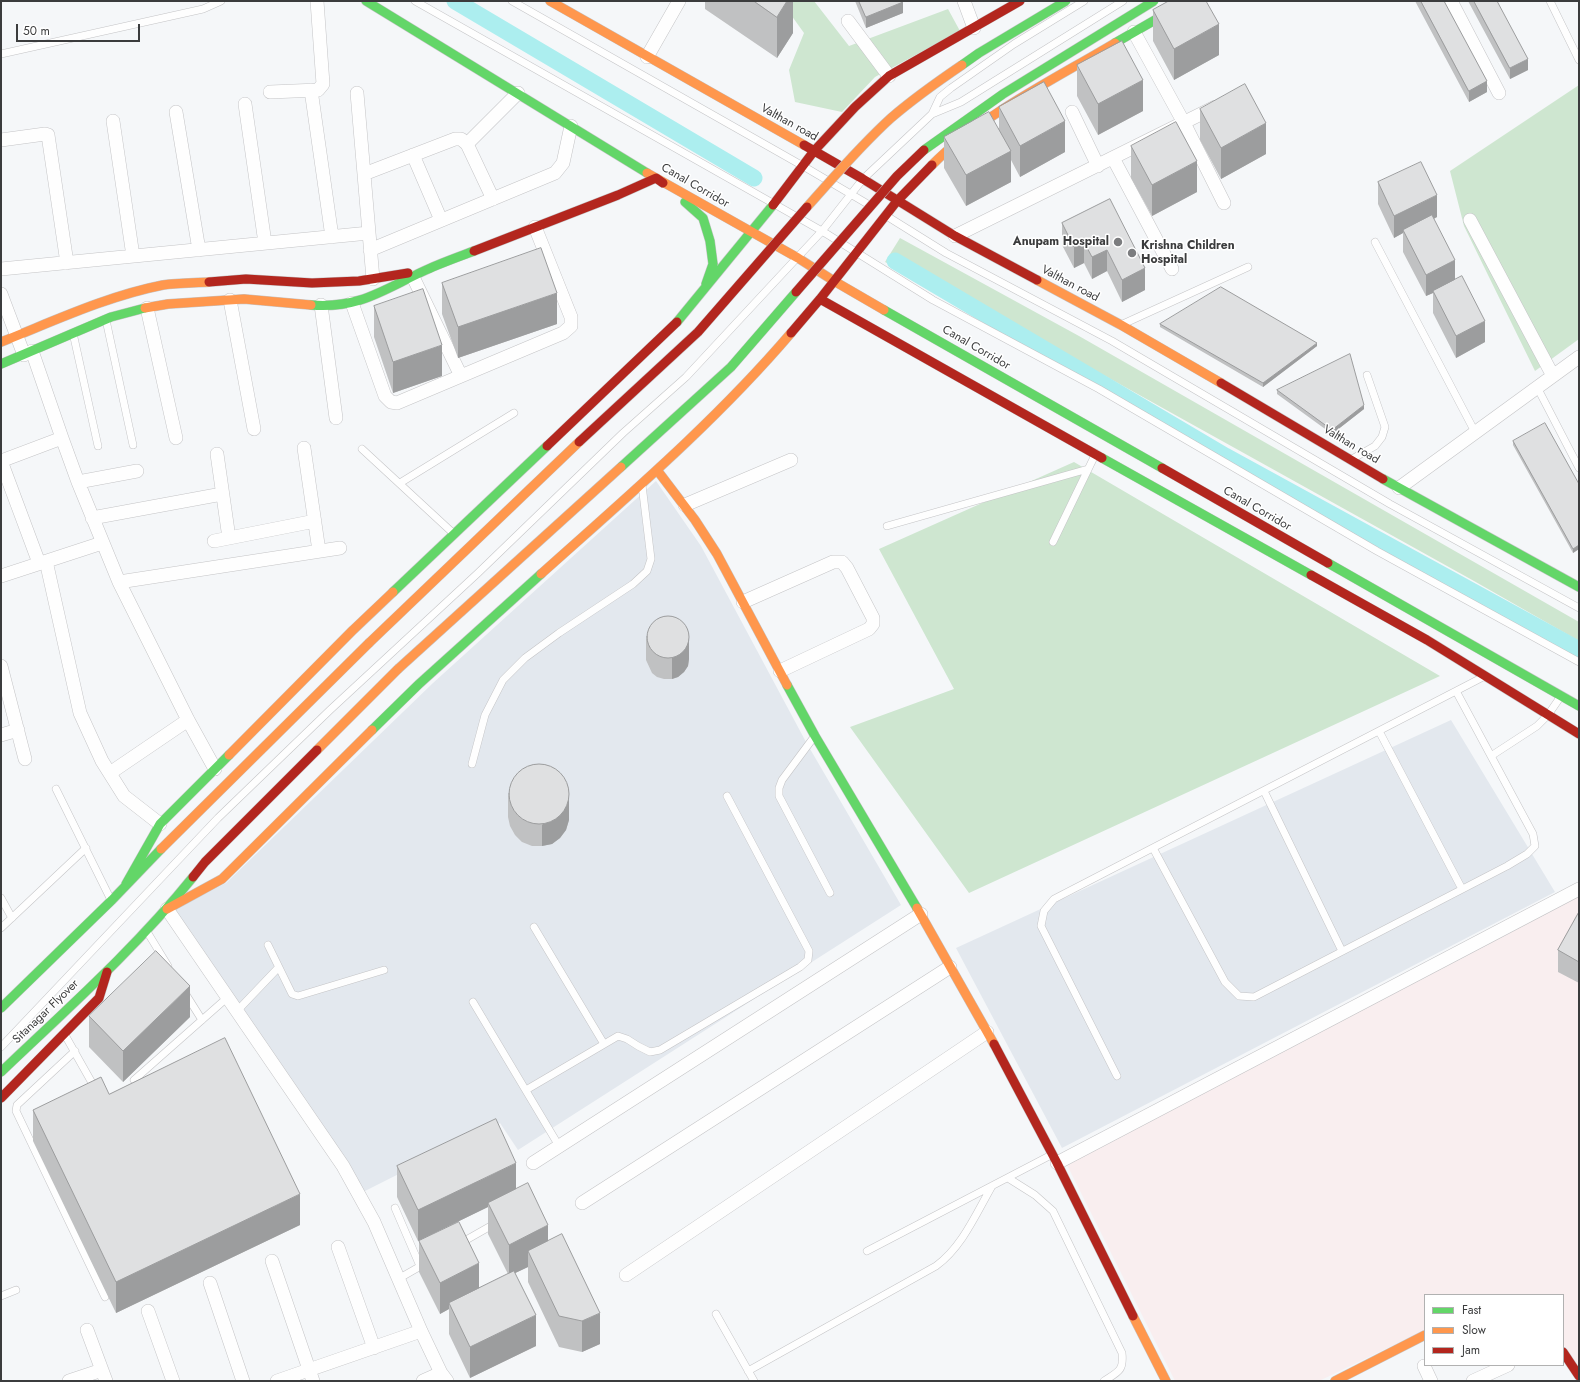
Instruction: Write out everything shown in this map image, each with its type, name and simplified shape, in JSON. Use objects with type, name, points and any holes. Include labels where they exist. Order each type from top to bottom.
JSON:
[{"type":"main road","name":"Canal Corridor","points":[[366,1],[656,178],[1579,706]]},
{"type":"main road","name":"Valthan road","points":[[550,1],[565,5],[647,57],[863,179],[955,236],[1121,325],[1352,459],[1399,488],[1579,587]]},
{"type":"main road","points":[[126,884],[160,824],[353,630],[682,318],[752,232],[814,151],[855,107],[889,76],[1020,1]]},
{"type":"main road","points":[[1,1008],[112,900],[126,884],[369,643],[600,422],[698,332],[851,157],[891,118],[934,84],[979,53],[1066,1]]},
{"type":"main road","points":[[167,909],[205,862],[398,669],[731,367],[897,176],[927,147],[1003,94],[1154,1]]},
{"type":"main road","points":[[167,909],[222,879],[419,684],[657,470],[758,372],[820,299],[897,201],[949,148],[976,128],[1027,95],[1188,1]]},
{"type":"main road","points":[[1,364],[106,320],[147,308],[168,304],[244,299],[321,305],[352,303],[381,293],[426,270],[618,195],[656,178],[703,218],[710,241],[713,264],[704,291]]},
{"type":"main road","points":[[1,342],[104,301],[133,292],[165,285],[246,279],[312,283],[359,281],[426,270]]},
{"type":"main road","points":[[820,299],[1427,640],[1579,734]]},
{"type":"main road","points":[[657,470],[685,505],[717,554],[815,736],[921,914],[987,1032],[1055,1158],[1166,1381]]},
{"type":"main road","name":"Sitanagar Flyover","points":[[1,1072],[108,969],[167,909]]},
{"type":"main road","points":[[1,1098],[99,998],[108,969]]},
{"type":"main road","points":[[8,991],[22,988]]},
{"type":"main road","points":[[1344,1379],[1424,1336]]},
{"type":"main road","points":[[1564,1354],[1579,1376]]},
{"type":"street","points":[[270,92],[318,90],[323,84],[316,1]]},
{"type":"street","points":[[647,57],[679,1]]},
{"type":"street","points":[[964,1],[974,28]]},
{"type":"street","points":[[1451,1],[1499,92]]},
{"type":"street","points":[[848,21],[889,76]]},
{"type":"street","points":[[1134,32],[1184,123],[1224,203]]},
{"type":"street","points":[[311,90],[332,237]]},
{"type":"street","points":[[357,93],[373,279]]},
{"type":"street","points":[[467,144],[518,93]]},
{"type":"street","points":[[955,236],[1227,101]]},
{"type":"street","points":[[245,104],[265,244]]},
{"type":"street","points":[[176,112],[199,250]]},
{"type":"street","points":[[1072,112],[1098,166]]},
{"type":"street","points":[[113,121],[133,256]]},
{"type":"street","points":[[370,250],[555,173],[563,163],[571,126]]},
{"type":"street","points":[[1,140],[45,134],[48,135],[67,263]]},
{"type":"street","points":[[364,174],[455,139],[461,139],[467,144],[493,199]]},
{"type":"street","points":[[413,155],[442,220]]},
{"type":"street","points":[[1113,158],[1172,269]]},
{"type":"street","points":[[1470,220],[1553,376]]},
{"type":"street","points":[[352,303],[385,396],[391,402],[397,403],[563,333],[571,326],[571,317],[535,228]]},
{"type":"street","points":[[1,269],[369,234]]},
{"type":"street","points":[[413,276],[461,376]]},
{"type":"street","points":[[1,294],[17,336],[28,353],[92,518],[119,582],[188,720],[215,769]]},
{"type":"street","points":[[230,300],[254,429]]},
{"type":"street","points":[[321,305],[336,418]]},
{"type":"street","points":[[147,308],[176,438]]},
{"type":"street","points":[[1399,488],[1579,357]]},
{"type":"street","points":[[62,438],[1,461],[42,562],[80,713],[102,760],[124,796],[160,824]]},
{"type":"street","points":[[304,448],[319,551]]},
{"type":"street","points":[[217,454],[229,538]]},
{"type":"street","points":[[685,505],[791,460]]},
{"type":"street","points":[[78,482],[136,471]]},
{"type":"street","points":[[92,518],[222,494]]},
{"type":"street","points":[[214,541],[315,521]]},
{"type":"street","points":[[1,576],[102,543]]},
{"type":"street","points":[[119,582],[340,548]]},
{"type":"street","points":[[743,602],[833,562],[842,562],[847,568],[873,618],[873,624],[869,629],[780,671]]},
{"type":"street","points":[[1,666],[25,759]]},
{"type":"street","points":[[110,773],[188,720]]},
{"type":"street","points":[[1,735],[18,730]]},
{"type":"street","points":[[1055,1158],[1579,889]]},
{"type":"street","points":[[167,909],[343,1166],[374,1222],[421,1331],[444,1377],[424,1381]]},
{"type":"street","points":[[533,1163],[921,914]]},
{"type":"street","points":[[582,1203],[950,967]]},
{"type":"street","points":[[626,1275],[987,1032]]},
{"type":"street","points":[[338,1247],[374,1348]]},
{"type":"street","points":[[272,1261],[311,1375]]},
{"type":"street","points":[[210,1284],[243,1381]]},
{"type":"street","points":[[148,1310],[174,1381]]},
{"type":"street","points":[[69,1381],[104,1375],[87,1330]]},
{"type":"street","points":[[277,1381],[311,1375],[374,1348],[421,1331]]},
{"type":"street","points":[[1424,1366],[1431,1381]]},
{"type":"street","points":[[1473,1381],[1506,1366]]},
{"type":"lane","points":[[1,54],[203,9],[221,1]]},
{"type":"lane","points":[[415,1],[822,231],[933,300],[1099,389],[1377,551],[1579,662]]},
{"type":"lane","points":[[512,1],[852,194],[946,252],[1112,341],[1390,504],[1579,608]]},
{"type":"lane","points":[[932,114],[940,97],[951,88],[1014,44],[1084,1]]},
{"type":"lane","points":[[1,1047],[218,818],[330,710],[478,573],[623,432],[686,377],[798,258],[822,231],[863,179],[932,114],[961,102],[1122,1]]},
{"type":"lane","points":[[1550,1],[1579,60]]},
{"type":"lane","points":[[1375,242],[1475,432]]},
{"type":"lane","points":[[1121,325],[1248,267]]},
{"type":"lane","points":[[106,320],[134,445]]},
{"type":"lane","points":[[73,334],[98,446]]},
{"type":"lane","points":[[1352,459],[1375,446],[1382,437],[1385,427],[1368,375]]},
{"type":"lane","points":[[1537,387],[1579,468]]},
{"type":"lane","points":[[400,484],[514,413]]},
{"type":"lane","points":[[362,449],[454,534]]},
{"type":"lane","points":[[1053,542],[1096,453]]},
{"type":"lane","points":[[887,526],[1088,469]]},
{"type":"lane","points":[[472,764],[486,715],[503,680],[525,658],[559,633],[633,584],[647,571],[651,559],[642,483]]},
{"type":"lane","points":[[1117,1076],[1040,926],[1044,911],[1054,899],[1485,676]]},
{"type":"lane","points":[[1153,848],[1224,982],[1239,996],[1254,997],[1462,890],[1527,854],[1535,846],[1533,834],[1456,691]]},
{"type":"lane","points":[[1491,756],[1537,726],[1548,715],[1561,696]]},
{"type":"lane","points":[[1379,731],[1462,890]]},
{"type":"lane","points":[[815,736],[782,780],[779,788],[779,796],[830,893]]},
{"type":"lane","points":[[56,789],[112,900]]},
{"type":"lane","points":[[1264,790],[1342,951]]},
{"type":"lane","points":[[526,1090],[618,1036],[627,1039],[650,1052],[660,1050],[808,960],[809,951],[727,796]]},
{"type":"lane","points":[[1,928],[86,848]]},
{"type":"lane","points":[[1,898],[12,918]]},
{"type":"lane","points":[[534,927],[604,1044]]},
{"type":"lane","points":[[146,930],[174,975]]},
{"type":"lane","points":[[268,945],[292,994],[298,996],[384,970]]},
{"type":"lane","points":[[237,1011],[278,968]]},
{"type":"lane","points":[[182,988],[202,1020]]},
{"type":"lane","points":[[134,1080],[228,997]]},
{"type":"lane","points":[[473,1002],[559,1146]]},
{"type":"lane","points":[[65,1034],[102,1100]]},
{"type":"lane","points":[[75,1051],[17,1105],[16,1111],[105,1297]]},
{"type":"lane","points":[[867,1251],[1008,1178],[1055,1158]]},
{"type":"lane","points":[[1008,1178],[1035,1195],[1053,1211],[1122,1353],[1124,1364],[1120,1371],[1104,1381]]},
{"type":"lane","points":[[748,1371],[948,1258],[992,1186]]},
{"type":"lane","points":[[395,1208],[420,1266]]},
{"type":"lane","points":[[454,1247],[501,1220]]},
{"type":"lane","points":[[398,1279],[434,1258]]},
{"type":"lane","points":[[1,1296],[16,1290]]},
{"type":"lane","points":[[716,1314],[754,1381]]},
{"type":"shaded area","points":[[656,481],[701,546],[806,742],[901,905],[518,1150],[500,1123],[363,1192],[174,910],[226,883],[433,683]]},
{"type":"shaded area","points":[[1451,720],[1555,892],[1062,1148],[956,948]]},
{"type":"shaded area","points":[[1579,894],[1579,1366],[1564,1345],[1564,1294],[1424,1294],[1424,1330],[1319,1381],[1175,1381],[1067,1165]]},
{"type":"green space","points":[[781,1],[814,1],[849,46],[948,9],[960,31],[875,77],[842,112],[795,102],[789,70],[804,33]]},
{"type":"green space","points":[[1579,85],[1579,339],[1535,371],[1464,226],[1450,171]]},
{"type":"green space","points":[[900,238],[1079,336],[1579,622],[1579,641],[990,312],[885,262]]},
{"type":"green space","points":[[1074,462],[1440,676],[969,893],[850,727],[954,689],[879,549]]},
{"type":"building","points":[[754,1],[787,1],[777,17]]},
{"type":"building","points":[[859,1],[902,1],[903,2],[866,17]]},
{"type":"building","points":[[1169,1],[1206,1],[1219,24],[1174,49],[1153,10]]},
{"type":"building","points":[[1421,1],[1444,1],[1487,81],[1469,91]]},
{"type":"building","points":[[1474,1],[1497,1],[1528,59],[1510,68]]},
{"type":"building","points":[[1122,41],[1143,80],[1098,104],[1077,65]]},
{"type":"building","points":[[1044,82],[1065,121],[1020,146],[999,107]]},
{"type":"building","points":[[1245,84],[1266,123],[1221,148],[1200,109]]},
{"type":"building","points":[[989,112],[1011,151],[966,175],[944,137]]},
{"type":"building","points":[[1176,122],[1197,161],[1152,185],[1131,146]]},
{"type":"building","points":[[1421,162],[1437,195],[1394,216],[1378,182]]},
{"type":"building","points":[[1110,199],[1145,268],[1122,280],[1107,250],[1092,257],[1084,242],[1074,247],[1062,223]]},
{"type":"building","points":[[1432,215],[1455,260],[1426,275],[1403,230]]},
{"type":"building","points":[[541,248],[557,293],[458,327],[442,283]]},
{"type":"building","points":[[1462,276],[1485,321],[1456,336],[1433,291]]},
{"type":"building","points":[[1221,287],[1317,343],[1263,383],[1160,324]]},
{"type":"building","points":[[423,289],[442,345],[393,362],[374,306]]},
{"type":"building","points":[[1350,354],[1364,405],[1332,430],[1277,390]]},
{"type":"building","points":[[1545,423],[1579,484],[1579,545],[1573,549],[1513,441]]},
{"type":"building","points":[[664,616],[672,616],[680,619],[686,625],[689,637],[686,649],[680,655],[672,658],[664,658],[656,655],[650,649],[647,641],[647,633],[650,625],[656,619]]},
{"type":"building","points":[[533,764],[545,764],[556,769],[564,777],[569,788],[567,806],[556,819],[545,824],[533,824],[522,819],[514,811],[509,800],[509,788],[514,777],[522,769]]},
{"type":"building","points":[[1579,912],[1579,962],[1558,950]]},
{"type":"building","points":[[156,951],[190,986],[123,1051],[89,1016]]},
{"type":"building","points":[[225,1038],[300,1194],[116,1282],[33,1110],[101,1077],[109,1094]]},
{"type":"building","points":[[496,1119],[516,1163],[418,1210],[397,1166]]},
{"type":"building","points":[[528,1183],[548,1225],[509,1245],[488,1203]]},
{"type":"building","points":[[459,1222],[479,1263],[440,1283],[419,1241]]},
{"type":"building","points":[[562,1234],[600,1313],[582,1321],[559,1316],[528,1251]]},
{"type":"building","points":[[514,1271],[536,1315],[470,1347],[449,1303]]},
{"type":"waterway","points":[[455,1],[754,178]]},
{"type":"waterway","points":[[895,261],[1225,456],[1579,650]]},
{"type":"traffic: fast","points":[[366,1],[647,173]]},
{"type":"traffic: fast","points":[[962,65],[979,53],[1066,1]]},
{"type":"traffic: fast","points":[[924,150],[1003,94],[1154,1]]},
{"type":"traffic: fast","points":[[1115,43],[1188,1]]},
{"type":"traffic: fast","points":[[685,202],[703,218],[710,241],[713,264],[706,284]]},
{"type":"traffic: fast","points":[[677,322],[773,205]]},
{"type":"traffic: fast","points":[[311,305],[344,304],[358,301],[432,267],[474,251]]},
{"type":"traffic: fast","points":[[621,467],[731,367],[796,292]]},
{"type":"traffic: fast","points":[[1,364],[111,317],[145,308]]},
{"type":"traffic: fast","points":[[884,310],[1162,468]]},
{"type":"traffic: fast","points":[[393,592],[547,446]]},
{"type":"traffic: fast","points":[[1102,458],[1311,575]]},
{"type":"traffic: fast","points":[[1383,479],[1579,587]]},
{"type":"traffic: fast","points":[[1328,563],[1579,706]]},
{"type":"traffic: fast","points":[[372,730],[419,684],[541,574]]},
{"type":"traffic: fast","points":[[787,685],[815,736],[917,908]]},
{"type":"traffic: fast","points":[[126,884],[160,824],[229,755]]},
{"type":"traffic: fast","points":[[1,1008],[112,900],[161,849]]},
{"type":"traffic: fast","points":[[1,1072],[125,953],[193,877]]},
{"type":"traffic: slow","points":[[550,1],[804,145]]},
{"type":"traffic: slow","points":[[932,165],[951,147],[996,114],[1115,43]]},
{"type":"traffic: slow","points":[[807,207],[858,151],[891,118],[925,91],[962,65]]},
{"type":"traffic: slow","points":[[647,173],[798,258],[884,310]]},
{"type":"traffic: slow","points":[[1037,280],[1121,325],[1221,383]]},
{"type":"traffic: slow","points":[[1,342],[101,302],[142,290],[163,285],[209,282]]},
{"type":"traffic: slow","points":[[145,308],[168,304],[244,299],[311,305]]},
{"type":"traffic: slow","points":[[541,574],[702,428],[791,333]]},
{"type":"traffic: slow","points":[[369,643],[579,442]]},
{"type":"traffic: slow","points":[[398,669],[621,467]]},
{"type":"traffic: slow","points":[[657,470],[695,520],[717,554],[787,685]]},
{"type":"traffic: slow","points":[[229,755],[353,630],[393,592]]},
{"type":"traffic: slow","points":[[161,849],[369,643]]},
{"type":"traffic: slow","points":[[317,750],[398,669]]},
{"type":"traffic: slow","points":[[167,909],[222,879],[372,730]]},
{"type":"traffic: slow","points":[[917,908],[994,1044]]},
{"type":"traffic: slow","points":[[1133,1316],[1166,1381]]},
{"type":"traffic: slow","points":[[1335,1381],[1424,1336]]},
{"type":"traffic: jam","points":[[773,205],[814,151],[855,107],[889,76],[1020,1]]},
{"type":"traffic: jam","points":[[804,145],[863,179],[955,236],[1037,280]]},
{"type":"traffic: jam","points":[[796,292],[897,176],[924,150]]},
{"type":"traffic: jam","points":[[791,333],[820,299],[897,201],[932,165]]},
{"type":"traffic: jam","points":[[474,251],[618,195],[656,178],[663,183]]},
{"type":"traffic: jam","points":[[579,442],[698,332],[807,207]]},
{"type":"traffic: jam","points":[[209,282],[246,279],[312,283],[359,281],[408,273]]},
{"type":"traffic: jam","points":[[820,299],[1102,458]]},
{"type":"traffic: jam","points":[[547,446],[677,322]]},
{"type":"traffic: jam","points":[[1221,383],[1383,479]]},
{"type":"traffic: jam","points":[[1162,468],[1328,563]]},
{"type":"traffic: jam","points":[[1311,575],[1427,640],[1579,734]]},
{"type":"traffic: jam","points":[[193,877],[205,862],[317,750]]},
{"type":"traffic: jam","points":[[1,1098],[99,998],[107,972]]},
{"type":"traffic: jam","points":[[994,1044],[1057,1163],[1133,1316]]},
{"type":"traffic: jam","points":[[1564,1354],[1579,1376]]},
{"type":"place","name":"Anupam Hospital","points":[[1118,242]]},
{"type":"place","name":"Krishna Children Hospital","points":[[1132,253]]}]
